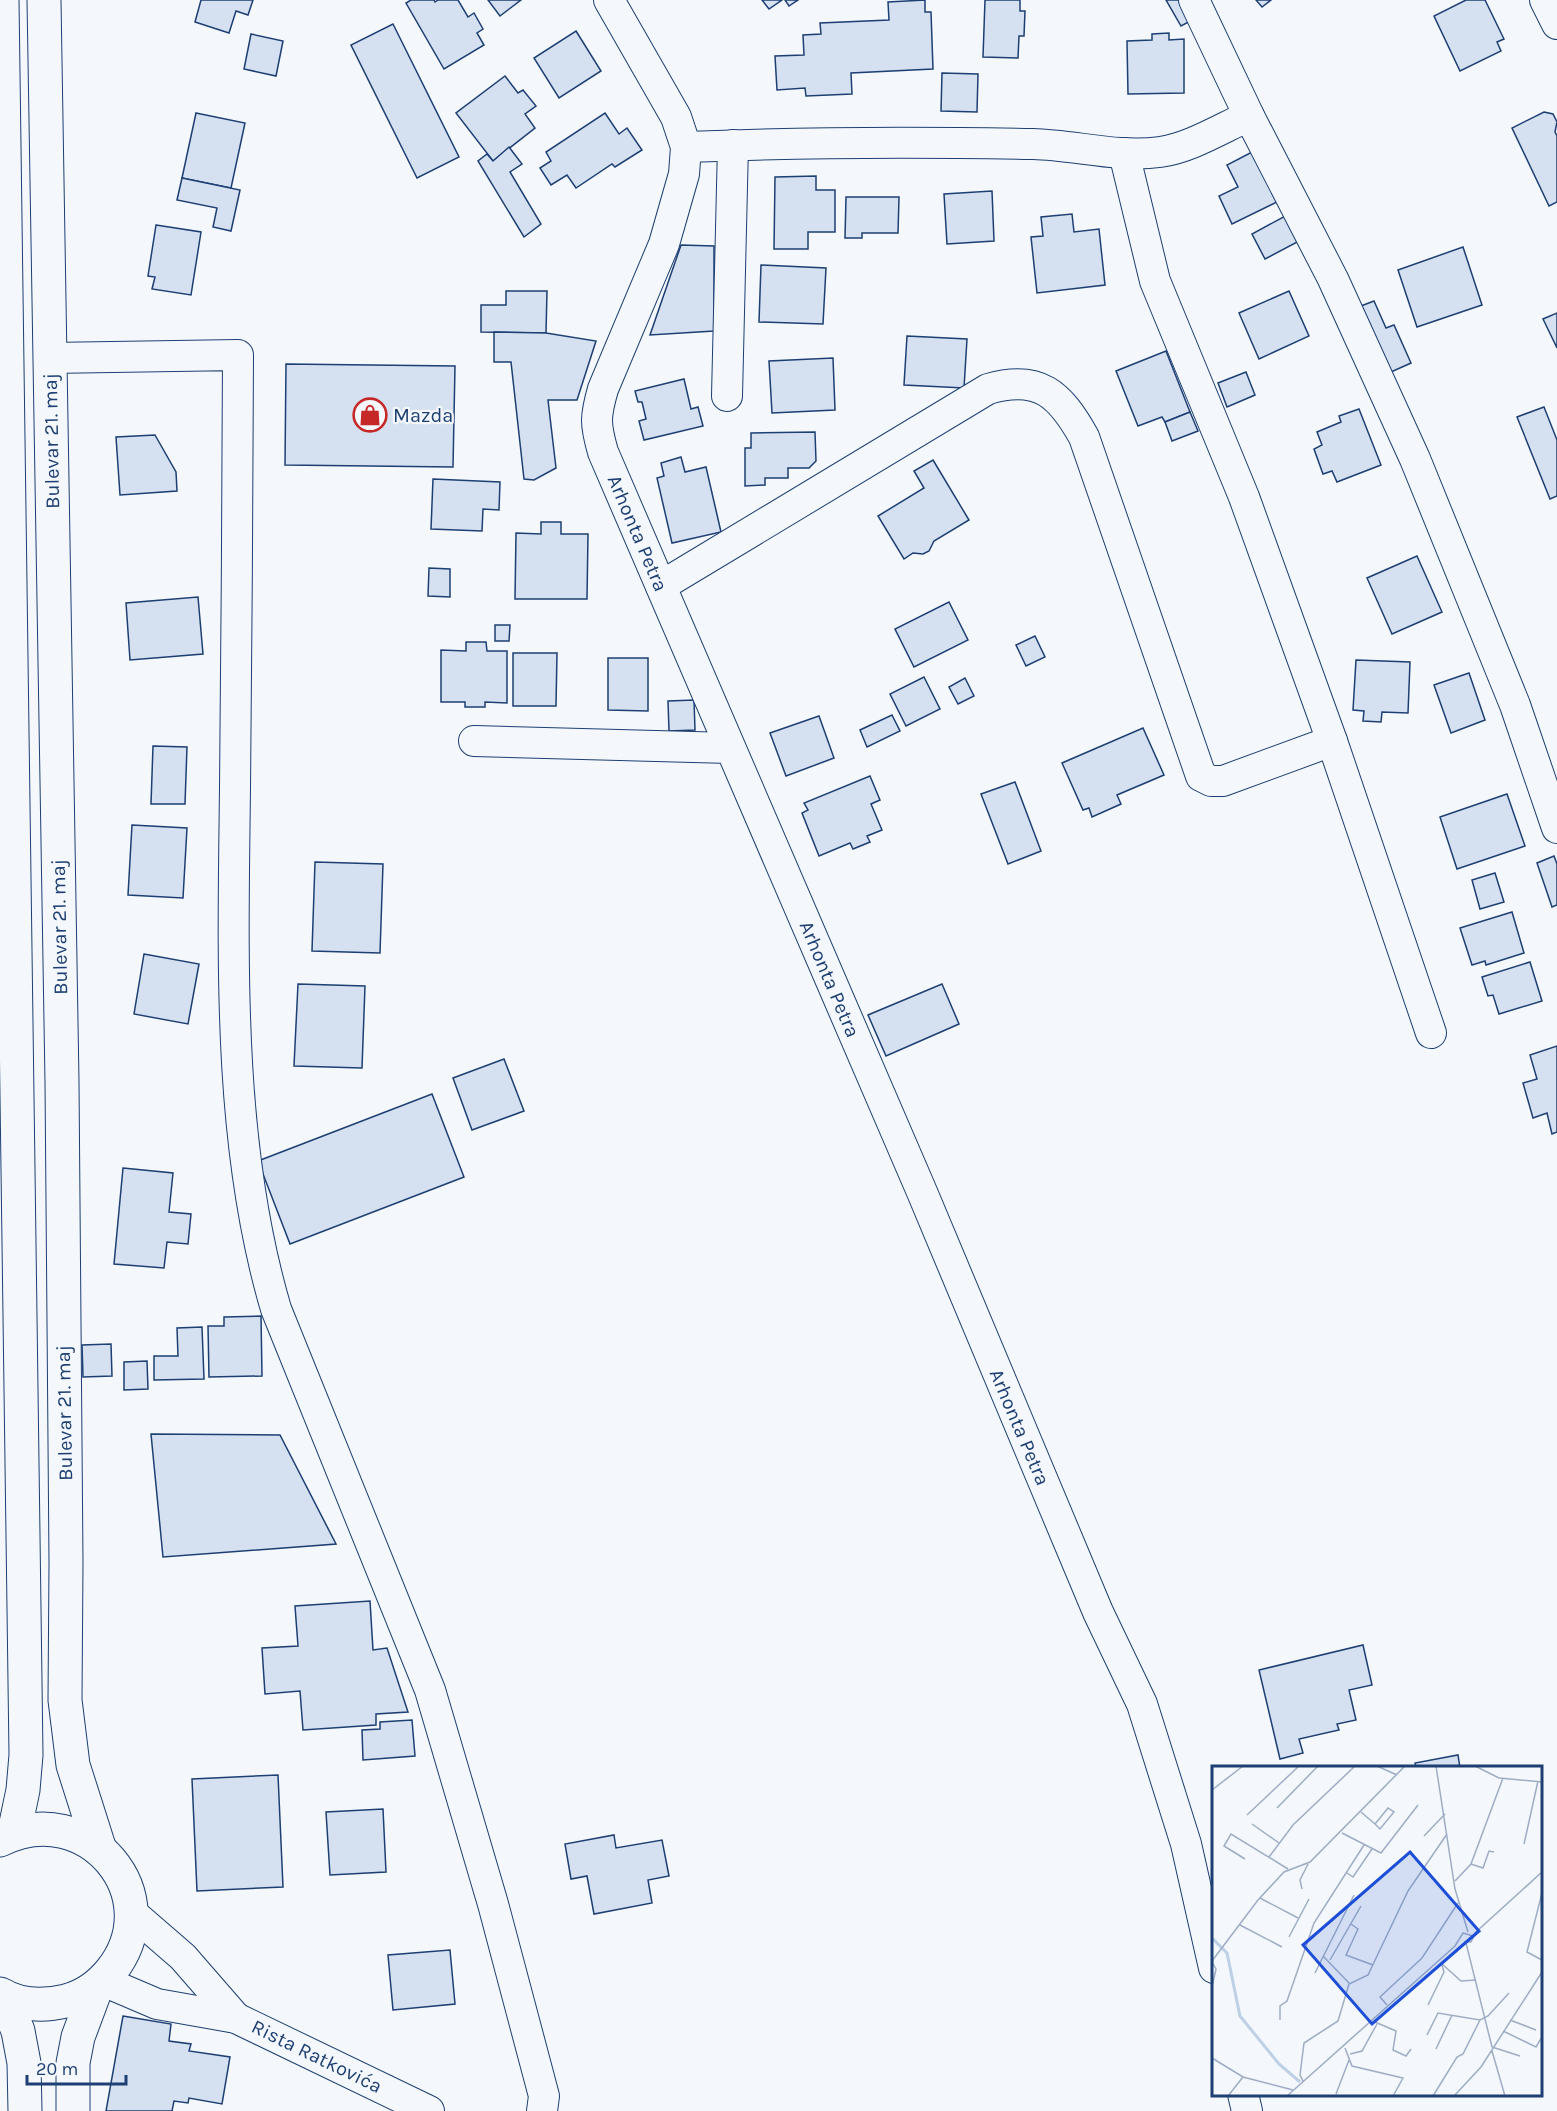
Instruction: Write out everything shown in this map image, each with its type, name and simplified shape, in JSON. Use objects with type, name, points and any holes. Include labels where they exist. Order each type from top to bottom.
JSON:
[{"type":"main road","name":"Bulevar 21. maj","points":[[2,0],[12,824],[11,1371],[26,1755],[23,1790],[7,1836]]},
{"type":"main road","name":"Bulevar 21. maj","points":[[44,0],[62,1082],[65,1700],[73,1765],[100,1850]]},
{"type":"main road","name":"Bulevar 21. maj","points":[[7,1836],[36,1828],[59,1829],[81,1837],[100,1850],[116,1867],[127,1888],[131,1912],[129,1937],[119,1961],[100,1984],[78,2037],[73,2063],[73,2111]]},
{"type":"main road","name":"Bulevar 21. maj","points":[[2,1995],[27,2004],[52,2004],[76,1998],[100,1984]]},
{"type":"main road","name":"Bulevar 21. maj","points":[[2,1995],[18,2031],[24,2064],[25,2111]]},
{"type":"street","name":"Arhonta Petra","points":[[609,0],[676,117],[686,147],[684,174],[664,244],[603,389],[596,413],[597,431],[603,452],[922,1192],[1098,1612],[1142,1704],[1186,1844],[1212,1959]]},
{"type":"street","points":[[1194,0],[1249,116],[1333,279],[1415,459],[1515,705],[1557,828]]},
{"type":"street","points":[[1545,0],[1557,24]]},
{"type":"street","points":[[686,147],[882,142],[1042,144],[1124,153],[1162,152],[1200,139],[1249,116]]},
{"type":"street","points":[[727,396],[733,145]]},
{"type":"street","points":[[1124,153],[1155,281],[1244,497],[1332,741],[1431,1033]]},
{"type":"street","points":[[49,358],[238,355],[234,939],[238,1081],[262,1262],[276,1309],[430,1690],[493,1904],[544,2096],[542,2111]]},
{"type":"street","points":[[661,586],[988,388],[1007,383],[1024,383],[1043,389],[1061,403],[1084,437],[1201,776],[1211,781],[1223,781],[1332,741]]},
{"type":"street","points":[[474,741],[730,748]]},
{"type":"street","name":"Rista Ratkovića","points":[[131,1912],[183,1957],[236,2018]]},
{"type":"street","name":"Rista Ratkovića","points":[[100,1984],[157,2004],[236,2018],[429,2111]]},
{"type":"street","points":[[1243,2096],[1247,2111]]},
{"type":"building","points":[[201,0],[253,0],[248,15],[236,11],[229,33],[195,22]]},
{"type":"building","points":[[411,0],[434,0],[435,2],[458,0],[468,17],[474,13],[483,29],[477,33],[484,45],[444,69],[406,3]]},
{"type":"building","points":[[488,0],[521,0],[500,16]]},
{"type":"building","points":[[762,0],[782,0],[769,9]]},
{"type":"building","points":[[785,0],[798,0],[789,6]]},
{"type":"building","points":[[925,0],[925,12],[931,12],[933,69],[851,73],[852,94],[806,96],[805,88],[777,90],[775,56],[804,55],[803,35],[821,34],[820,23],[889,20],[888,2]]},
{"type":"building","points":[[985,0],[1020,0],[1020,11],[1025,11],[1024,36],[1019,36],[1018,58],[983,57]]},
{"type":"building","points":[[1166,0],[1189,0],[1198,17],[1181,26]]},
{"type":"building","points":[[1256,0],[1271,0],[1262,7]]},
{"type":"building","points":[[1466,0],[1485,0],[1504,39],[1497,42],[1501,51],[1460,71],[1434,16]]},
{"type":"building","points":[[393,24],[459,157],[417,178],[351,45]]},
{"type":"building","points":[[576,31],[601,71],[559,98],[534,58]]},
{"type":"building","points":[[1169,33],[1169,40],[1184,39],[1184,93],[1128,94],[1127,41],[1152,40],[1152,34]]},
{"type":"building","points":[[251,34],[283,41],[276,76],[244,69]]},
{"type":"building","points":[[942,73],[978,74],[977,112],[941,111]]},
{"type":"building","points":[[505,76],[518,93],[523,90],[536,106],[525,114],[535,128],[493,161],[456,113]]},
{"type":"building","points":[[1544,112],[1553,114],[1557,122],[1555,132],[1557,136],[1557,202],[1549,206],[1512,128]]},
{"type":"building","points":[[196,113],[245,123],[231,188],[182,178]]},
{"type":"building","points":[[605,113],[619,134],[627,128],[642,150],[615,167],[612,164],[576,188],[567,175],[551,185],[540,168],[551,161],[546,152]]},
{"type":"building","points":[[509,147],[522,164],[510,172],[541,224],[524,237],[478,161],[487,154],[493,161]]},
{"type":"building","points":[[1252,152],[1277,202],[1232,224],[1219,196],[1238,187],[1227,165]]},
{"type":"building","points":[[816,176],[816,190],[835,190],[835,232],[808,232],[808,249],[774,249],[775,177]]},
{"type":"building","points":[[182,178],[240,190],[231,231],[213,227],[217,208],[177,200]]},
{"type":"building","points":[[992,191],[994,241],[947,244],[944,194]]},
{"type":"building","points":[[846,197],[899,197],[898,233],[862,233],[862,238],[845,238]]},
{"type":"building","points":[[1072,214],[1074,232],[1099,229],[1105,285],[1037,293],[1031,237],[1043,236],[1041,217]]},
{"type":"building","points":[[1289,214],[1303,239],[1265,259],[1252,234]]},
{"type":"building","points":[[156,225],[201,232],[191,295],[152,289],[155,277],[148,276]]},
{"type":"building","points":[[681,245],[714,246],[714,331],[650,335]]},
{"type":"building","points":[[1463,247],[1482,305],[1417,327],[1398,270]]},
{"type":"building","points":[[761,265],[826,268],[823,324],[759,322]]},
{"type":"building","points":[[506,291],[547,291],[546,333],[481,332],[481,305],[506,305]]},
{"type":"building","points":[[1289,291],[1309,336],[1259,359],[1239,313]]},
{"type":"building","points":[[1374,301],[1386,328],[1394,325],[1411,363],[1391,372],[1361,306]]},
{"type":"building","points":[[1557,313],[1557,348],[1543,319]]},
{"type":"building","points":[[494,332],[546,333],[596,341],[577,400],[548,400],[556,468],[534,480],[524,479],[511,362],[494,362]]},
{"type":"building","points":[[907,336],[967,339],[964,388],[904,385]]},
{"type":"building","points":[[1166,351],[1190,412],[1165,422],[1162,417],[1138,426],[1116,371]]},
{"type":"building","points":[[833,358],[835,410],[772,413],[769,361]]},
{"type":"building","name":"Mazda","points":[[286,364],[455,366],[453,467],[285,465]]},
{"type":"building","points":[[1246,372],[1255,395],[1227,407],[1218,383]]},
{"type":"building","points":[[684,379],[691,409],[698,407],[703,426],[644,440],[639,421],[646,419],[642,402],[638,402],[635,391]]},
{"type":"building","points":[[1544,407],[1557,440],[1557,496],[1550,499],[1517,417]]},
{"type":"building","points":[[1359,409],[1381,465],[1337,482],[1332,471],[1323,474],[1314,449],[1322,445],[1317,432],[1341,422],[1339,416]]},
{"type":"building","points":[[1190,412],[1198,431],[1172,441],[1165,422]]},
{"type":"building","points":[[815,432],[816,461],[809,468],[788,468],[788,478],[765,478],[765,485],[745,486],[745,448],[751,448],[751,433]]},
{"type":"building","points":[[155,435],[176,472],[177,491],[120,495],[116,437]]},
{"type":"building","points":[[681,457],[685,472],[706,467],[721,532],[672,543],[657,478],[664,476],[661,463]]},
{"type":"building","points":[[933,460],[969,520],[934,541],[929,551],[923,554],[913,553],[904,559],[878,516],[924,488],[914,471]]},
{"type":"building","points":[[433,479],[500,482],[499,510],[483,509],[482,531],[431,529]]},
{"type":"building","points":[[541,522],[561,522],[561,534],[588,534],[587,599],[515,599],[516,533],[541,534]]},
{"type":"building","points":[[1417,556],[1442,612],[1392,634],[1367,578]]},
{"type":"building","points":[[429,568],[450,569],[450,597],[428,596]]},
{"type":"building","points":[[198,597],[203,654],[130,660],[126,603]]},
{"type":"building","points":[[949,602],[968,640],[914,667],[895,629]]},
{"type":"building","points":[[495,625],[510,625],[509,641],[495,641]]},
{"type":"building","points":[[1035,636],[1045,657],[1026,666],[1016,645]]},
{"type":"building","points":[[466,642],[486,642],[487,651],[507,651],[507,703],[485,702],[485,707],[465,707],[465,702],[441,702],[441,650],[466,651]]},
{"type":"building","points":[[513,653],[557,653],[556,706],[513,706]]},
{"type":"building","points":[[608,658],[648,658],[648,711],[608,710]]},
{"type":"building","points":[[1356,660],[1410,662],[1408,713],[1382,712],[1381,722],[1363,721],[1364,711],[1353,710]]},
{"type":"building","points":[[1469,673],[1485,720],[1451,733],[1434,685]]},
{"type":"building","points":[[924,677],[940,709],[906,726],[890,694]]},
{"type":"building","points":[[965,678],[974,696],[958,704],[949,687]]},
{"type":"building","points":[[694,700],[695,730],[669,731],[668,701]]},
{"type":"building","points":[[892,715],[900,731],[867,747],[860,730]]},
{"type":"building","points":[[819,716],[834,758],[786,776],[770,733]]},
{"type":"building","points":[[1143,728],[1164,775],[1117,795],[1121,804],[1092,817],[1089,808],[1083,810],[1062,763]]},
{"type":"building","points":[[153,746],[187,747],[185,804],[151,804]]},
{"type":"building","points":[[870,776],[880,800],[871,804],[882,830],[867,836],[870,842],[853,849],[850,843],[819,856],[802,813],[808,810],[804,803]]},
{"type":"building","points":[[1015,782],[1041,851],[1008,864],[981,794]]},
{"type":"building","points":[[1507,794],[1525,846],[1457,869],[1440,817]]},
{"type":"building","points":[[132,825],[187,828],[183,898],[128,895]]},
{"type":"building","points":[[1554,856],[1557,864],[1557,905],[1552,907],[1537,863]]},
{"type":"building","points":[[315,862],[383,864],[380,953],[312,951]]},
{"type":"building","points":[[1495,873],[1504,902],[1480,909],[1472,880]]},
{"type":"building","points":[[1512,912],[1524,953],[1486,965],[1485,961],[1472,965],[1460,928]]},
{"type":"building","points":[[144,954],[199,964],[188,1024],[134,1014]]},
{"type":"building","points":[[1530,962],[1542,1001],[1499,1014],[1493,995],[1488,996],[1482,977]]},
{"type":"building","points":[[298,984],[365,986],[362,1068],[294,1066]]},
{"type":"building","points":[[942,984],[959,1024],[886,1056],[868,1015]]},
{"type":"building","points":[[1557,1046],[1557,1132],[1552,1134],[1547,1113],[1533,1118],[1523,1083],[1537,1079],[1530,1055]]},
{"type":"building","points":[[504,1059],[524,1111],[472,1130],[453,1078]]},
{"type":"building","points":[[432,1094],[464,1177],[290,1244],[258,1161]]},
{"type":"building","points":[[123,1168],[173,1173],[169,1212],[191,1214],[188,1244],[167,1242],[164,1268],[114,1264]]},
{"type":"building","points":[[261,1316],[262,1376],[209,1377],[208,1326],[224,1326],[224,1317]]},
{"type":"building","points":[[202,1327],[204,1379],[154,1380],[154,1356],[178,1356],[177,1328]]},
{"type":"building","points":[[111,1344],[112,1376],[83,1377],[82,1345]]},
{"type":"building","points":[[147,1361],[148,1389],[124,1390],[124,1362]]},
{"type":"building","points":[[151,1434],[280,1435],[336,1544],[163,1557]]},
{"type":"building","points":[[370,1601],[373,1650],[387,1648],[408,1712],[376,1714],[376,1725],[303,1730],[300,1691],[265,1694],[262,1648],[298,1646],[295,1606]]},
{"type":"building","points":[[1363,1645],[1372,1685],[1349,1690],[1356,1720],[1337,1724],[1339,1730],[1299,1739],[1303,1753],[1280,1759],[1259,1670]]},
{"type":"building","points":[[412,1720],[415,1756],[363,1760],[362,1730],[380,1729],[380,1722]]},
{"type":"building","points":[[1458,1755],[1460,1766],[1416,1766],[1415,1763]]},
{"type":"building","points":[[278,1775],[283,1887],[197,1891],[192,1779]]},
{"type":"building","points":[[383,1809],[386,1872],[330,1875],[326,1812]]},
{"type":"building","points":[[614,1835],[616,1848],[662,1840],[669,1876],[648,1880],[652,1903],[594,1914],[587,1876],[571,1879],[565,1844]]},
{"type":"building","points":[[450,1950],[455,2004],[393,2010],[388,1955]]},
{"type":"building","points":[[123,2016],[171,2024],[169,2041],[191,2044],[189,2051],[230,2057],[222,2104],[189,2098],[188,2103],[174,2101],[172,2111],[106,2111]]},
{"type":"place","name":"Mazda","points":[[370,415]]}]
